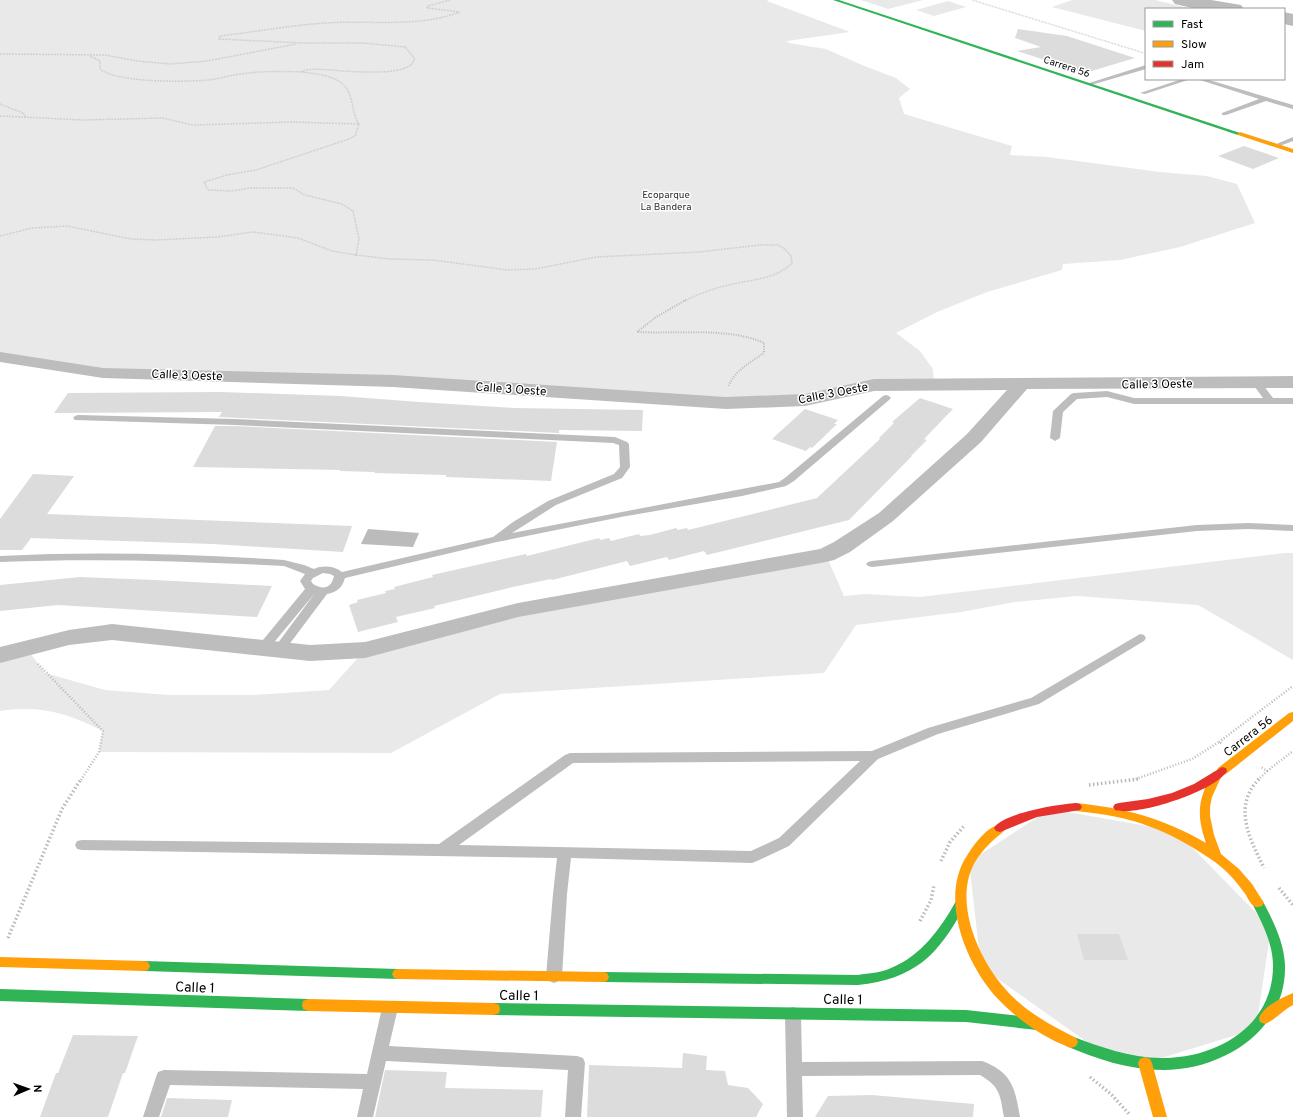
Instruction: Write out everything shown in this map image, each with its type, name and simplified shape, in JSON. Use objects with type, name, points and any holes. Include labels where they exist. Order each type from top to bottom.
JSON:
[{"type":"main road","name":"Carrera 56","points":[[835,0],[1293,151]]},
{"type":"main road","name":"Carrera 56","points":[[1102,808],[1156,803],[1179,796],[1200,786],[1217,775],[1293,716]]},
{"type":"main road","name":"Carrera 56","points":[[1217,775],[1208,788],[1204,803],[1204,820],[1217,858]]},
{"type":"main road","points":[[1264,1019],[1270,1009],[1277,988],[1279,964],[1275,940],[1266,916],[1250,891],[1240,879],[1217,858],[1190,839],[1162,825],[1132,814],[1102,808],[1076,807],[1044,810],[1016,819],[997,830],[981,844],[969,862],[962,882],[960,904],[964,928],[973,954],[1003,995],[1037,1024],[1065,1040],[1108,1057],[1145,1063],[1163,1064],[1194,1061],[1223,1052],[1246,1038],[1279,1006],[1293,999]]},
{"type":"main road","name":"Calle 1","points":[[0,962],[401,974],[858,980],[880,977],[903,968],[923,955],[939,940],[951,923],[960,904]]},
{"type":"main road","points":[[1266,916],[1279,929]]},
{"type":"main road","name":"Calle 1","points":[[0,995],[390,1008],[966,1016],[1037,1024]]},
{"type":"main road","points":[[1145,1063],[1160,1117]]},
{"type":"street","name":"Calle 3 Oeste","points":[[0,357],[103,373],[393,381],[726,403],[805,400],[874,385],[1293,382]]},
{"type":"street","points":[[0,655],[92,632],[112,632],[270,650],[310,653],[365,650],[518,610],[826,555],[842,547],[886,517],[974,438],[1021,385]]},
{"type":"lane","points":[[1089,84],[1145,67]]},
{"type":"lane","points":[[1143,93],[1185,80]]},
{"type":"lane","points":[[1203,80],[1293,107]]},
{"type":"lane","points":[[1224,114],[1265,99]]},
{"type":"lane","points":[[1277,145],[1293,139]]},
{"type":"lane","points":[[1257,383],[1270,400]]},
{"type":"lane","points":[[1055,438],[1058,411],[1074,396],[1107,394],[1134,401],[1293,401]]},
{"type":"lane","points":[[340,576],[497,539],[621,514],[742,493],[782,484],[790,479],[886,398]]},
{"type":"lane","points":[[78,418],[235,422],[615,440],[624,444],[625,467],[618,476],[552,503],[517,524],[497,539]]},
{"type":"lane","points":[[872,564],[1196,528],[1248,526],[1293,528]]},
{"type":"lane","points":[[0,559],[56,555],[163,556],[284,563],[300,567],[313,573]]},
{"type":"lane","points":[[330,570],[336,572],[340,576],[340,581],[337,586],[317,591],[307,587],[306,582],[308,577],[313,573],[330,570]]},
{"type":"lane","points":[[270,650],[317,591]]},
{"type":"lane","points":[[442,850],[570,758],[872,756],[933,731],[1035,701],[1140,638]]},
{"type":"lane","points":[[82,845],[442,850],[752,857],[784,842],[872,756]]},
{"type":"lane","points":[[554,976],[560,894],[565,853]]},
{"type":"lane","points":[[366,1117],[390,1008]]},
{"type":"lane","points":[[793,1013],[795,1117]]},
{"type":"lane","points":[[380,1053],[577,1063],[573,1117]]},
{"type":"lane","points":[[794,1069],[982,1068],[996,1075],[1007,1088],[1012,1117]]},
{"type":"lane","points":[[151,1117],[164,1077],[374,1082]]},
{"type":"path","points":[[302,72],[305,70],[315,69],[385,72],[399,70],[410,66],[415,59],[404,47],[395,45],[219,39],[220,36],[326,23],[397,22],[447,17],[460,12],[427,8],[428,6],[450,0]]},
{"type":"path","points":[[972,0],[1145,54]]},
{"type":"path","points":[[0,54],[105,55],[137,61],[170,64],[207,61],[303,43]]},
{"type":"path","points":[[84,55],[96,58],[100,61],[100,69],[106,74],[144,80],[208,80],[241,74],[276,71],[316,74],[337,81],[343,85],[349,92],[350,104],[354,116],[359,124]]},
{"type":"path","points":[[0,104],[23,113],[26,117]]},
{"type":"path","points":[[0,116],[16,118],[26,117],[82,120],[163,118],[192,125],[292,122],[359,124]]},
{"type":"path","points":[[356,255],[360,248],[360,239],[354,222],[353,211],[342,204],[305,195],[293,188],[208,190],[204,182],[227,175],[256,170],[349,139],[355,136],[359,124]]},
{"type":"path","points":[[0,236],[32,228],[61,226],[90,230],[131,239],[155,240],[217,237],[253,232],[298,238],[332,251],[356,255],[390,259],[433,260],[508,270],[535,269],[596,257],[671,252],[699,252],[760,245],[778,245],[785,249],[791,256],[792,263],[787,270],[777,275],[725,286],[698,295],[662,313],[637,332],[655,334],[742,336],[760,340],[764,343],[764,353],[744,368],[729,382],[726,403]]},
{"type":"path","points":[[5,944],[62,809],[99,752],[103,731],[91,716],[45,673]]},
{"type":"path","points":[[1081,786],[1136,780],[1192,759],[1219,742],[1293,686]]},
{"type":"path","points":[[1219,742],[1267,771]]},
{"type":"path","points":[[1265,869],[1248,834],[1245,811],[1250,792],[1267,771],[1293,751]]},
{"type":"path","points":[[940,862],[945,849],[959,829],[965,825]]},
{"type":"path","points":[[918,923],[931,900],[935,882]]},
{"type":"path","points":[[1274,882],[1293,905]]},
{"type":"green space","name":"Ecoparque La Bandera","points":[[0,0],[768,0],[767,1],[850,32],[787,41],[789,43],[826,49],[896,78],[910,89],[899,98],[904,114],[1012,146],[1010,155],[1047,157],[1160,172],[1207,176],[1237,184],[1255,223],[1180,247],[1120,260],[1063,264],[1062,270],[987,292],[937,312],[896,333],[920,351],[933,369],[934,385],[874,385],[805,400],[103,373],[0,357]]},
{"type":"green space","points":[[861,0],[923,0],[888,9]]},
{"type":"green space","points":[[1072,0],[1155,0],[1189,8],[1145,8],[1145,31],[1052,7]]},
{"type":"green space","points":[[948,1],[966,7],[934,16],[916,10]]},
{"type":"green space","points":[[1293,553],[1293,660],[1198,605],[1077,596],[1015,602],[961,612],[856,625],[824,673],[500,694],[391,753],[99,752],[103,731],[77,719],[41,710],[15,709],[0,711],[0,655],[27,649],[45,673],[105,690],[169,695],[253,695],[329,690],[365,650],[518,610],[826,555],[844,596],[865,594],[920,597]]},
{"type":"green space","points":[[1050,809],[1176,831],[1271,928],[1256,1029],[1145,1063],[1108,1057],[981,967],[969,862]]},
{"type":"shaded area","points":[[368,529],[419,533],[413,547],[361,544]]},
{"type":"building","points":[[1018,29],[1067,36],[1135,58],[1085,73],[1017,51],[1041,47],[1015,38]]},
{"type":"building","points":[[1244,146],[1279,158],[1253,169],[1218,156]]},
{"type":"building","points":[[221,392],[341,396],[514,408],[643,410],[642,431],[559,430],[559,433],[219,417],[222,412],[54,413],[68,393]]},
{"type":"building","points":[[920,398],[953,409],[924,439],[927,440],[849,520],[707,555],[704,551],[669,560],[667,557],[630,566],[627,561],[552,580],[513,587],[434,606],[435,608],[396,617],[398,622],[358,632],[349,605],[358,602],[357,600],[386,593],[385,591],[395,589],[394,587],[433,577],[432,575],[526,554],[527,556],[599,538],[600,540],[609,538],[611,541],[639,534],[640,536],[650,535],[676,528],[678,530],[687,528],[688,530],[817,498],[880,439],[879,438],[894,423],[892,422]]},
{"type":"building","points":[[805,409],[838,420],[834,424],[837,424],[812,448],[810,447],[806,451],[772,439]]},
{"type":"building","points":[[215,426],[557,442],[551,481],[446,477],[446,475],[374,473],[375,472],[340,470],[193,467]]},
{"type":"building","points":[[33,474],[74,476],[47,514],[352,526],[343,552],[213,544],[31,538],[22,550],[0,550],[0,519]]},
{"type":"building","points":[[80,577],[272,586],[257,617],[58,605],[0,611],[0,585]]},
{"type":"building","points":[[1077,934],[1119,934],[1128,960],[1084,960]]},
{"type":"building","points":[[73,1035],[138,1036],[125,1073],[123,1073],[108,1117],[40,1117],[56,1073],[58,1073]]},
{"type":"building","points":[[683,1053],[707,1056],[706,1070],[725,1071],[728,1085],[748,1088],[763,1104],[756,1117],[587,1117],[589,1065],[682,1068]]},
{"type":"building","points":[[385,1070],[447,1072],[445,1088],[543,1090],[541,1117],[375,1117]]},
{"type":"building","points":[[872,1095],[974,1104],[973,1117],[815,1117],[828,1096]]},
{"type":"building","points":[[167,1098],[232,1100],[228,1117],[161,1117]]},
{"type":"waterway","points":[[1182,0],[1227,8]]},
{"type":"waterway","points":[[1285,18],[1293,20]]},
{"type":"traffic: fast","points":[[835,0],[1240,134]]},
{"type":"traffic: fast","points":[[1071,1042],[1117,1058],[1153,1064],[1165,1064],[1186,1062],[1207,1057],[1226,1049],[1244,1038],[1259,1024],[1270,1007],[1277,988],[1279,966],[1277,949],[1269,926],[1258,903]]},
{"type":"traffic: fast","points":[[603,977],[858,980],[877,978],[894,973],[918,959],[928,950],[946,928],[960,904]]},
{"type":"traffic: fast","points":[[144,966],[398,974]]},
{"type":"traffic: fast","points":[[0,995],[308,1005]]},
{"type":"traffic: fast","points":[[494,1009],[966,1016],[1037,1024]]},
{"type":"traffic: slow","points":[[1240,134],[1293,151]]},
{"type":"traffic: slow","points":[[1222,771],[1293,716]]},
{"type":"traffic: slow","points":[[1217,775],[1207,797],[1205,807],[1206,825],[1217,858]]},
{"type":"traffic: slow","points":[[1076,807],[1119,812],[1151,822],[1187,838],[1204,848],[1235,873],[1258,903]]},
{"type":"traffic: slow","points":[[1000,828],[981,843],[969,862],[962,882],[961,903],[964,924],[971,946],[981,966],[994,985],[1010,1003],[1039,1025],[1071,1042]]},
{"type":"traffic: slow","points":[[0,962],[144,966]]},
{"type":"traffic: slow","points":[[398,974],[603,977]]},
{"type":"traffic: slow","points":[[1265,1018],[1279,1006],[1293,999]]},
{"type":"traffic: slow","points":[[308,1005],[494,1009]]},
{"type":"traffic: slow","points":[[1145,1063],[1160,1117]]},
{"type":"traffic: jam","points":[[1119,807],[1148,803],[1174,797],[1198,787],[1222,771]]},
{"type":"traffic: jam","points":[[1000,828],[1018,819],[1037,813],[1076,807]]}]
